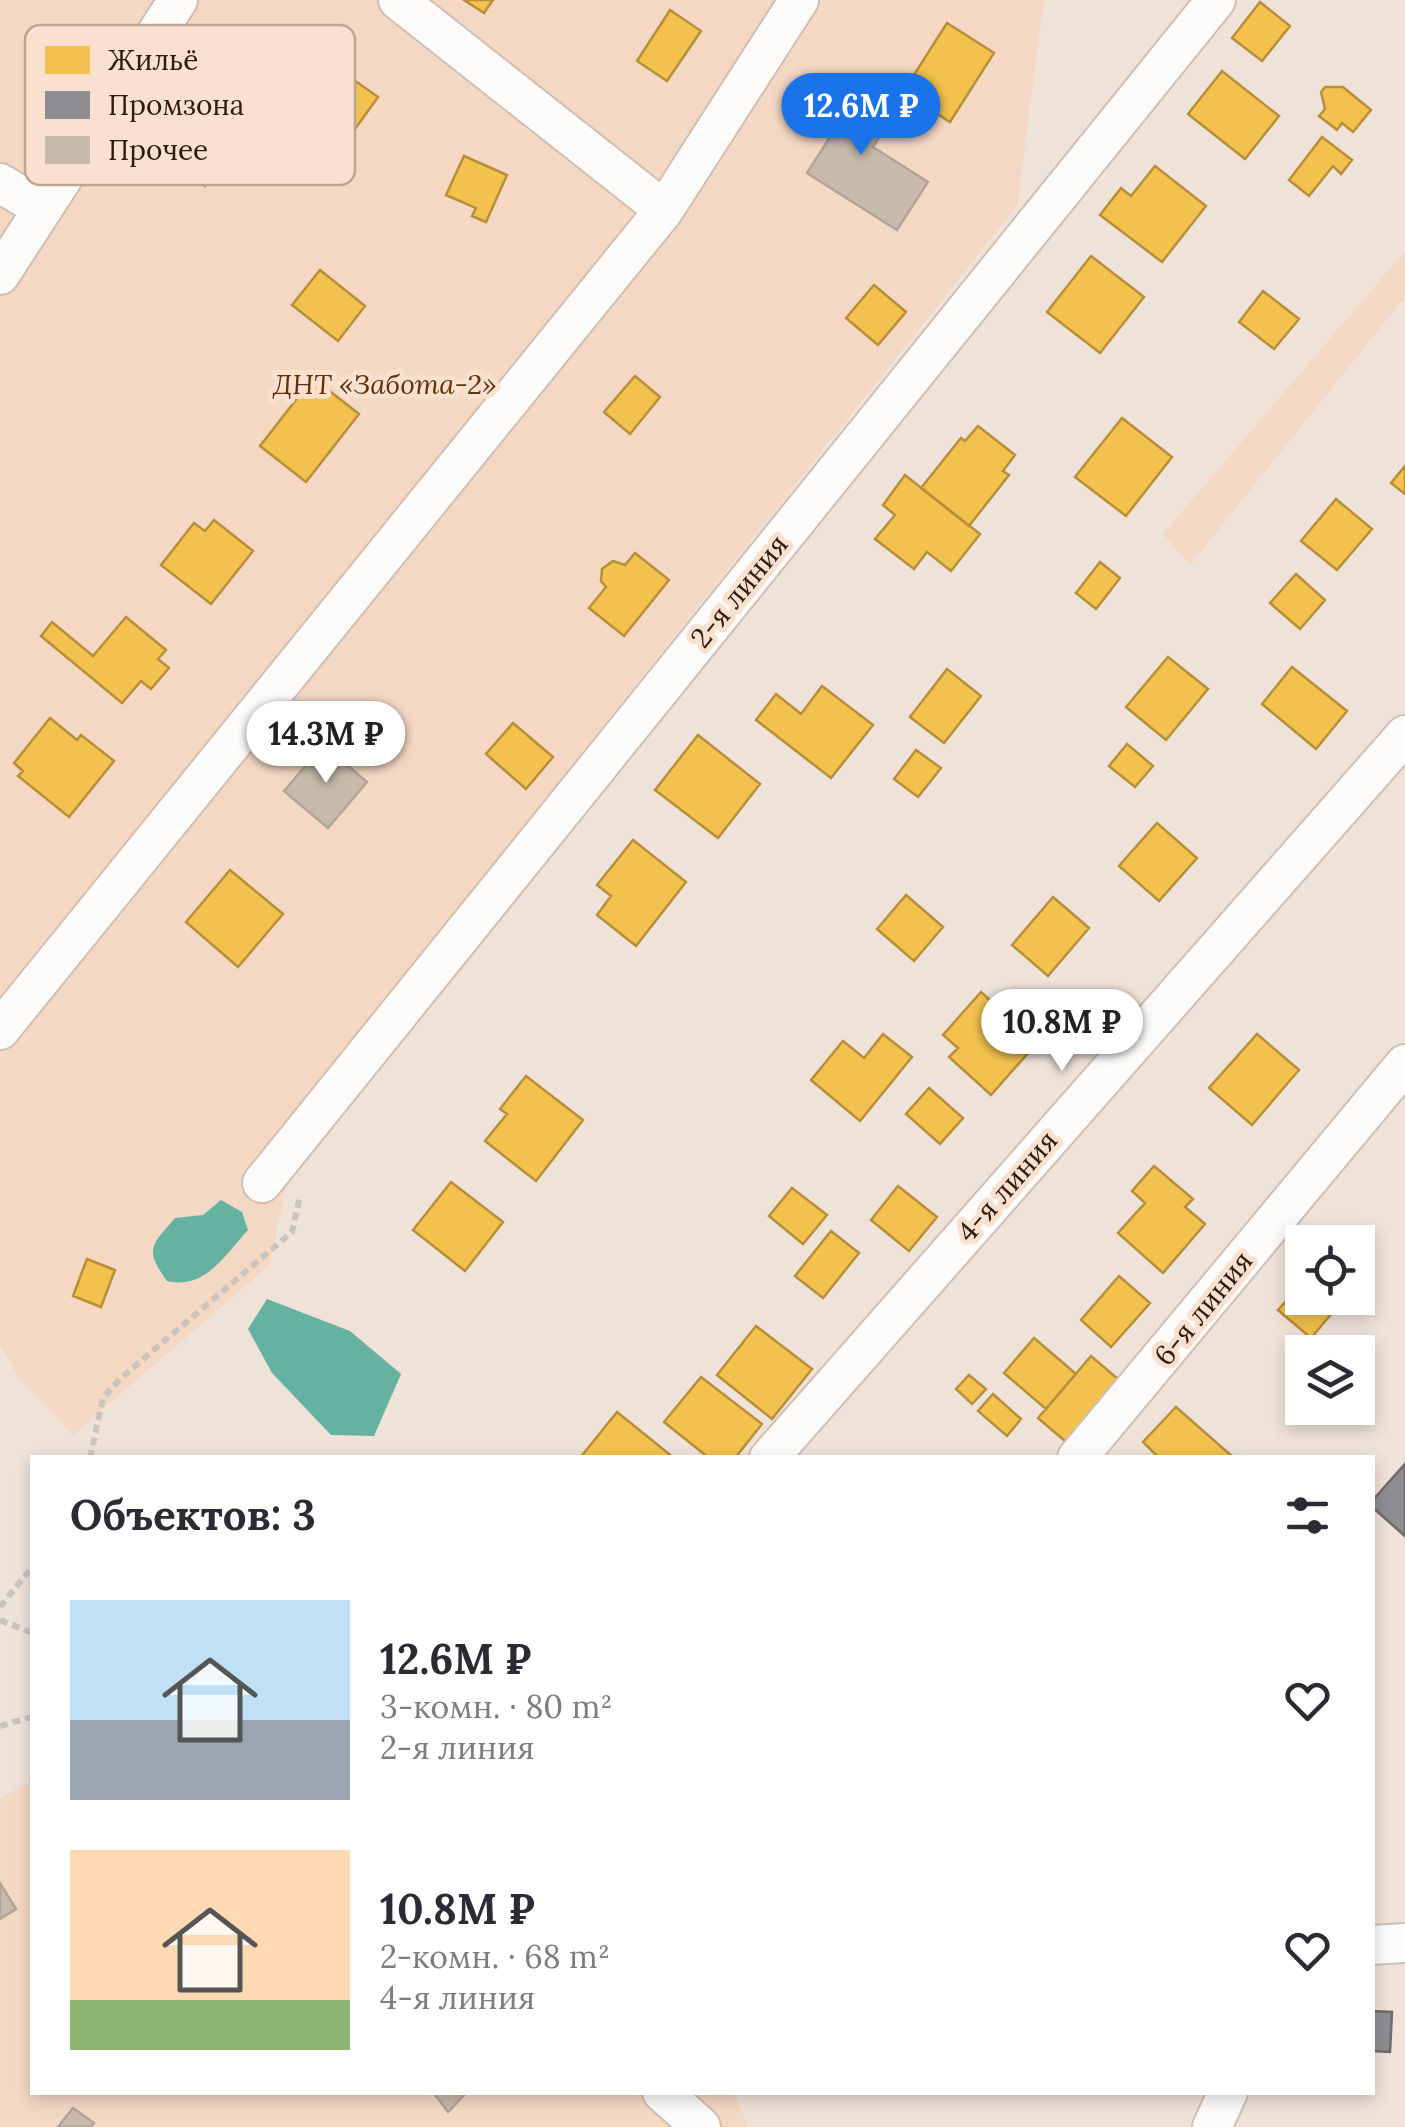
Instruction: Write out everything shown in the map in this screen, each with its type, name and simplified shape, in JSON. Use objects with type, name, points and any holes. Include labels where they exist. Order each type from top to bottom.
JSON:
[{"type":"street","points":[[162,25],[178,0]]},
{"type":"street","points":[[398,0],[664,210]]},
{"type":"street","points":[[0,1030],[664,210],[799,0]]},
{"type":"street","name":"2-я линия","points":[[262,1183],[1216,0]]},
{"type":"street","points":[[0,183],[42,209]]},
{"type":"street","points":[[0,275],[58,185]]},
{"type":"street","name":"4-я линия","points":[[772,1455],[1405,735]]},
{"type":"street","name":"6-я линия","points":[[1079,1455],[1405,1064]]},
{"type":"street","points":[[1375,1945],[1405,1943]]},
{"type":"street","points":[[665,2095],[700,2127]]},
{"type":"street","points":[[1212,2127],[1227,2095]]},
{"type":"path","points":[[91,1455],[104,1398],[121,1378],[292,1232],[308,1125]]},
{"type":"path","points":[[0,1607],[30,1570]]},
{"type":"path","points":[[0,1620],[30,1633]]},
{"type":"path","points":[[0,1726],[30,1718]]},
{"type":"green space","name":"ДНТ «Забота-2»","points":[[0,0],[1044,0],[1017,206],[303,1103],[270,1265],[73,1435],[19,1378],[0,1346]]},
{"type":"green space","points":[[1405,251],[1405,297],[1190,565],[1163,534]]},
{"type":"green space","points":[[30,1781],[30,2095],[735,2095],[748,2127],[0,2127],[0,1799]]},
{"type":"water","points":[[221,1200],[242,1212],[248,1230],[203,1276],[167,1281],[155,1262],[156,1242],[175,1218],[203,1215]]},
{"type":"water","points":[[267,1299],[350,1331],[401,1374],[374,1436],[331,1435],[272,1373],[248,1329]]},
{"type":"building: Жильё","points":[[464,0],[493,0],[484,13]]},
{"type":"building: Жильё","points":[[1260,2],[1290,26],[1262,61],[1232,38]]},
{"type":"building: Жильё","points":[[670,10],[701,31],[667,81],[637,61]]},
{"type":"building: Жильё","points":[[947,23],[994,53],[950,122],[903,92]]},
{"type":"building: Жильё","points":[[1222,71],[1279,116],[1245,159],[1188,114]]},
{"type":"building: Жильё","points":[[355,81],[378,97],[355,129]]},
{"type":"building: Жильё","points":[[1325,87],[1343,87],[1371,110],[1353,132],[1342,123],[1337,130],[1319,116],[1325,109],[1321,92]]},
{"type":"building: Жильё","points":[[1322,137],[1352,160],[1341,174],[1333,166],[1309,196],[1289,180]]},
{"type":"building: Жильё","points":[[464,156],[507,175],[486,222],[472,216],[476,208],[446,195]]},
{"type":"building: Жильё","points":[[1155,166],[1206,206],[1162,262],[1100,215],[1121,188],[1131,196]]},
{"type":"building: Жильё","points":[[1091,256],[1144,297],[1100,353],[1047,312]]},
{"type":"building: Жильё","points":[[320,270],[365,306],[338,341],[292,305]]},
{"type":"building: Жильё","points":[[874,285],[906,312],[878,345],[846,318]]},
{"type":"building: Жильё","points":[[1263,291],[1299,319],[1274,349],[1239,322]]},
{"type":"building: Жильё","points":[[635,376],[660,397],[630,434],[604,412]]},
{"type":"building: Жильё","points":[[313,378],[359,414],[306,482],[260,446]]},
{"type":"building: Жильё","points":[[1122,418],[1172,457],[1126,516],[1075,477]]},
{"type":"building: Жильё","points":[[978,426],[1015,455],[1003,471],[1009,475],[969,526],[921,488],[961,438],[965,441]]},
{"type":"building: Жильё","points":[[1405,466],[1405,494],[1391,483]]},
{"type":"building: Жильё","points":[[905,475],[980,534],[951,571],[927,552],[914,569],[875,539],[895,515],[883,505]]},
{"type":"building: Жильё","points":[[1336,499],[1372,529],[1337,570],[1301,541]]},
{"type":"building: Жильё","points":[[214,520],[253,551],[211,604],[161,565],[194,523],[205,531]]},
{"type":"building: Жильё","points":[[635,553],[669,580],[624,636],[589,608],[606,587],[601,581],[602,569],[613,561],[625,565]]},
{"type":"building: Жильё","points":[[1100,562],[1120,578],[1096,609],[1076,593]]},
{"type":"building: Жильё","points":[[1296,574],[1325,600],[1300,629],[1270,603]]},
{"type":"building: Жильё","points":[[126,617],[166,650],[158,659],[169,668],[151,689],[141,681],[122,703],[41,636],[52,622],[93,656]]},
{"type":"building: Жильё","points":[[1168,657],[1208,689],[1166,740],[1126,707]]},
{"type":"building: Жильё","points":[[1292,667],[1347,711],[1316,749],[1262,704]]},
{"type":"building: Жильё","points":[[947,669],[981,696],[944,743],[910,717]]},
{"type":"building: Жильё","points":[[822,686],[873,725],[831,778],[756,720],[776,694],[801,714]]},
{"type":"building: Жильё","points":[[50,718],[77,740],[81,735],[114,761],[69,817],[18,776],[23,771],[14,763]]},
{"type":"building: Жильё","points":[[513,723],[553,757],[526,789],[486,754]]},
{"type":"building: Жильё","points":[[698,735],[760,784],[718,838],[655,790]]},
{"type":"building: Жильё","points":[[1127,744],[1153,766],[1135,787],[1109,766]]},
{"type":"building: Жильё","points":[[916,750],[941,768],[918,797],[894,779]]},
{"type":"building: Жильё","points":[[1157,823],[1197,858],[1159,901],[1119,866]]},
{"type":"building: Жильё","points":[[633,840],[686,882],[636,946],[597,915],[611,896],[597,885]]},
{"type":"building: Жильё","points":[[230,870],[283,914],[238,967],[186,922]]},
{"type":"building: Жильё","points":[[906,895],[943,927],[914,961],[877,929]]},
{"type":"building: Жильё","points":[[1053,897],[1089,928],[1048,976],[1012,945]]},
{"type":"building: Жильё","points":[[981,992],[1037,1043],[991,1095],[949,1057],[958,1048],[943,1035]]},
{"type":"building: Жильё","points":[[883,1034],[912,1057],[860,1121],[811,1080],[843,1041],[864,1058]]},
{"type":"building: Жильё","points":[[1257,1034],[1299,1070],[1252,1125],[1209,1088]]},
{"type":"building: Жильё","points":[[526,1076],[583,1120],[536,1181],[485,1141],[507,1114],[500,1109]]},
{"type":"building: Жильё","points":[[929,1088],[963,1118],[940,1144],[906,1114]]},
{"type":"building: Жильё","points":[[1154,1166],[1193,1199],[1185,1207],[1205,1224],[1163,1273],[1118,1233],[1145,1203],[1132,1191]]},
{"type":"building: Жильё","points":[[451,1182],[503,1222],[465,1271],[413,1230]]},
{"type":"building: Жильё","points":[[898,1186],[937,1217],[909,1251],[871,1220]]},
{"type":"building: Жильё","points":[[792,1188],[827,1215],[803,1244],[769,1216]]},
{"type":"building: Жильё","points":[[831,1231],[859,1253],[823,1298],[795,1276]]},
{"type":"building: Жильё","points":[[87,1259],[115,1270],[101,1307],[73,1296]]},
{"type":"building: Жильё","points":[[1119,1276],[1150,1303],[1111,1347],[1081,1320]]},
{"type":"building: Жильё","points":[[1285,1302],[1285,1315],[1330,1315],[1314,1335],[1307,1335],[1278,1310]]},
{"type":"building: Жильё","points":[[756,1326],[812,1369],[772,1419],[717,1375]]},
{"type":"building: Жильё","points":[[1034,1338],[1076,1374],[1046,1409],[1004,1373]]},
{"type":"building: Жильё","points":[[1091,1356],[1126,1386],[1073,1448],[1038,1418]]},
{"type":"building: Жильё","points":[[969,1375],[986,1389],[972,1404],[956,1389]]},
{"type":"building: Жильё","points":[[701,1377],[762,1424],[737,1455],[705,1455],[664,1422]]},
{"type":"building: Жильё","points":[[993,1394],[1021,1419],[1007,1436],[978,1411]]},
{"type":"building: Жильё","points":[[1176,1407],[1231,1455],[1156,1455],[1143,1442]]},
{"type":"building: Жильё","points":[[617,1412],[670,1455],[582,1455]]},
{"type":"building: Промзона","points":[[1405,1464],[1405,1536],[1375,1510],[1375,1498]]},
{"type":"building: Промзона","points":[[1375,2011],[1392,2012],[1390,2052],[1375,2051]]},
{"type":"building: Прочее","points":[[829,81],[890,120],[873,147],[928,182],[897,230],[807,173],[832,134],[806,117]]},
{"type":"building: Прочее","points":[[323,745],[367,782],[328,828],[284,791]]},
{"type":"building: Прочее","points":[[0,1883],[16,1909],[0,1919]]},
{"type":"building: Прочее","points":[[435,2095],[464,2095],[448,2112]]},
{"type":"building: Прочее","points":[[73,2108],[94,2123],[91,2127],[58,2127]]}]
